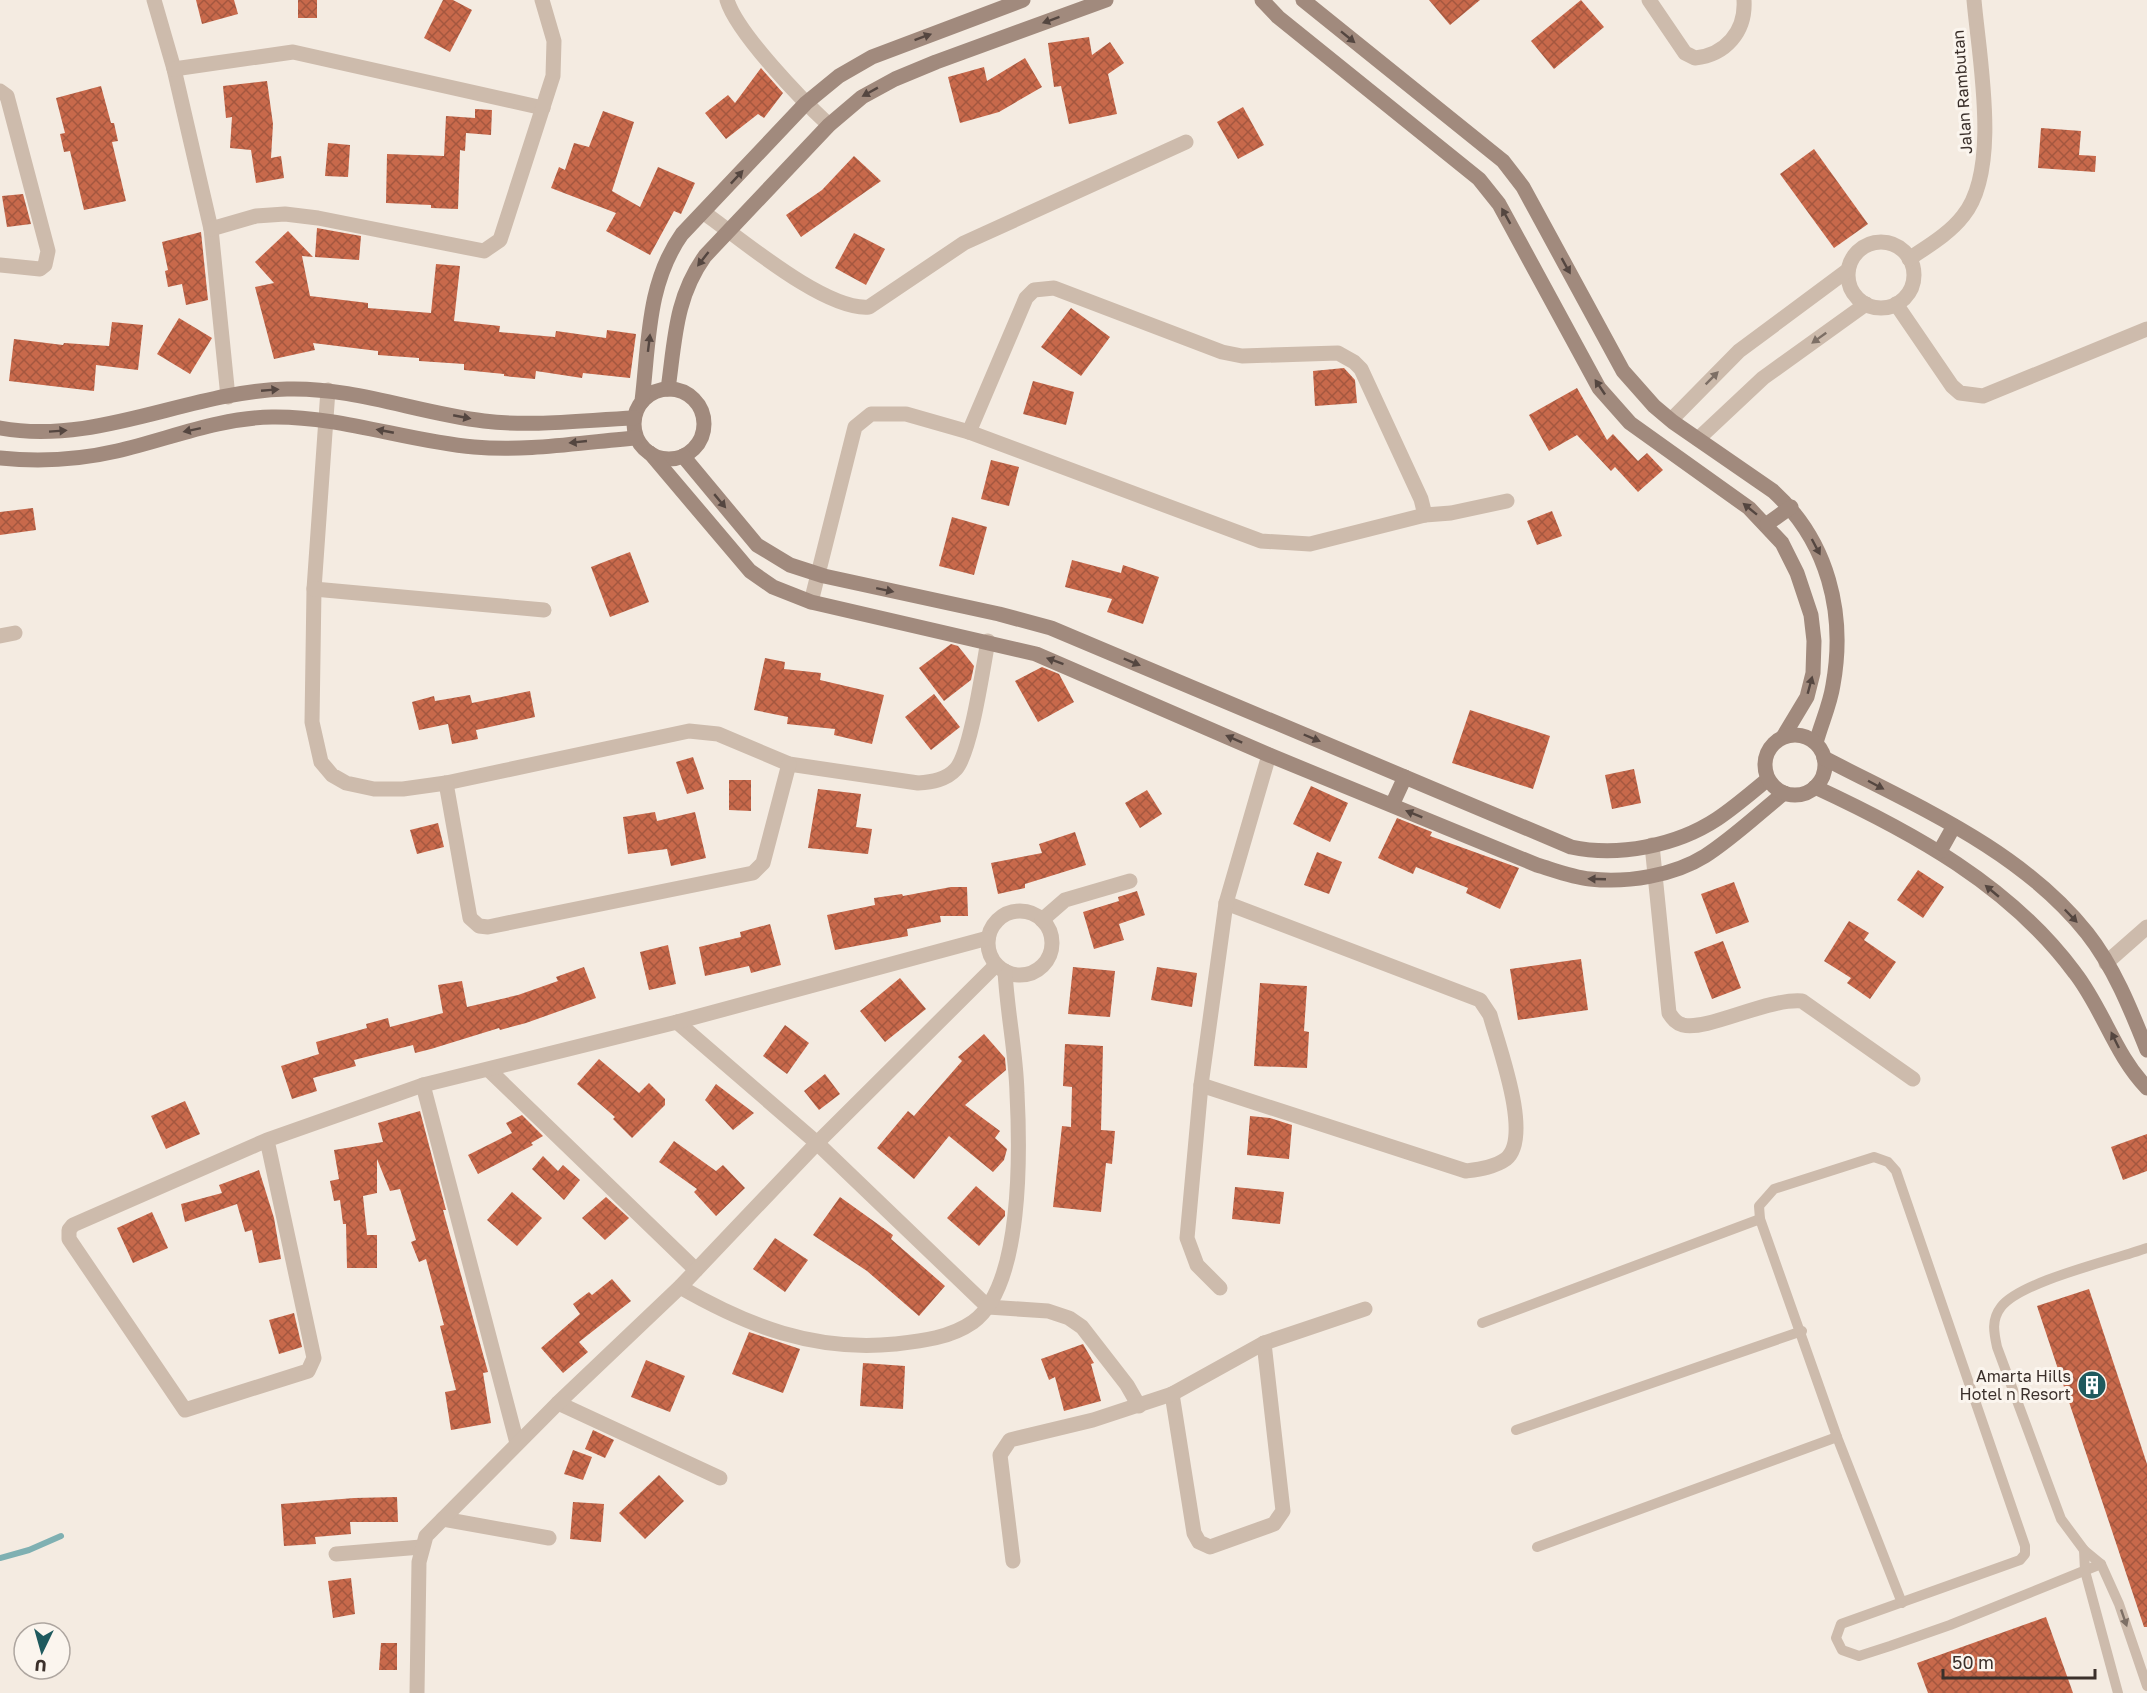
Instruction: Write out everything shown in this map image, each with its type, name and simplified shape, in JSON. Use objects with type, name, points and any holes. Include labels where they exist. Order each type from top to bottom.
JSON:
[{"type":"street","points":[[154,0],[174,69],[211,229],[228,397]]},
{"type":"street","points":[[211,229],[256,216],[285,214],[318,218],[484,252],[493,248],[500,240],[553,76],[554,40],[542,0]]},
{"type":"street","points":[[727,0],[744,30],[806,103],[829,125]]},
{"type":"street","points":[[1023,0],[872,57],[839,75],[806,103],[703,212],[671,250],[656,284],[642,401],[634,418],[636,438],[750,571],[773,587],[811,602],[988,641],[1064,664],[1269,755],[1565,873],[1590,879],[1655,875],[1703,857],[1784,793]]},
{"type":"street","points":[[668,389],[679,306],[694,272],[729,231],[829,125],[862,97],[895,79],[1106,0]]},
{"type":"street","points":[[1262,0],[1278,17],[1479,178],[1499,204],[1599,388],[1630,423],[1749,508],[1767,524],[1782,543],[1797,573],[1811,615],[1814,641],[1813,673],[1807,697],[1783,736],[1770,747],[1764,763],[1768,780],[1784,793],[1800,794],[1815,787],[1824,774],[1824,758],[1816,743],[1801,735],[1783,736]]},
{"type":"street","points":[[1303,0],[1503,161],[1523,187],[1623,371],[1654,406],[1773,491],[1791,507],[1805,526],[1821,556],[1835,598],[1837,655],[1833,687],[1816,743]]},
{"type":"street","points":[[1649,0],[1685,53],[1695,58],[1720,52],[1733,40],[1742,23],[1744,0]]},
{"type":"street","name":"Jalan Rambutan","points":[[1909,259],[1952,229],[1965,215],[1982,178],[1986,149],[1974,0]]},
{"type":"street","points":[[174,69],[293,52],[543,108]]},
{"type":"street","points":[[0,92],[7,96],[48,251],[45,265],[40,269],[0,265]]},
{"type":"street","points":[[703,212],[806,285],[838,302],[856,308],[868,307],[964,243],[1186,142]]},
{"type":"street","points":[[1671,420],[1740,351],[1848,270],[1857,252],[1874,243],[1895,245],[1909,259],[1913,279],[1910,289],[1896,304],[1876,307],[1866,304],[1851,290],[1848,270]]},
{"type":"street","points":[[969,432],[1026,298],[1034,290],[1054,288],[1221,352],[1242,356],[1329,352],[1345,356],[1361,369],[1421,499],[1425,515]]},
{"type":"street","points":[[1698,439],[1763,378],[1866,304]]},
{"type":"street","points":[[1896,304],[1952,386],[1960,393],[1972,397],[1999,391],[2147,329]]},
{"type":"street","points":[[0,428],[21,432],[80,430],[228,397],[283,389],[328,390],[484,421],[634,418]]},
{"type":"street","points":[[642,401],[650,394],[668,389],[687,394],[700,408],[703,417],[702,436],[697,444],[682,456],[660,458],[650,453]]},
{"type":"street","points":[[328,390],[314,589],[312,722],[321,762],[332,775],[346,783],[374,789],[403,789],[446,783],[689,731],[718,734],[789,764],[918,783],[934,782],[949,775],[964,758],[988,641]]},
{"type":"street","points":[[811,602],[855,427],[871,414],[894,412],[969,432],[1261,541],[1310,544],[1425,515],[1451,513],[1507,501]]},
{"type":"street","points":[[0,458],[40,462],[117,451],[184,431],[237,420],[272,417],[326,420],[471,447],[518,450],[636,438]]},
{"type":"street","points":[[682,456],[757,545],[790,566],[819,575],[999,614],[1051,628],[1571,847],[1601,851],[1652,845],[1686,835],[1716,820],[1768,780]]},
{"type":"street","points":[[1767,524],[1791,507]]},
{"type":"street","points":[[314,589],[544,610]]},
{"type":"street","points":[[1220,1288],[1197,1265],[1187,1238],[1201,1084],[1226,903],[1269,755]]},
{"type":"street","points":[[1824,758],[1985,843],[2035,880],[2087,933],[2122,991],[2147,1050]]},
{"type":"street","points":[[446,783],[470,918],[479,926],[488,927],[757,871],[763,863],[789,764]]},
{"type":"street","points":[[1392,805],[1405,777]]},
{"type":"street","points":[[1815,787],[1866,810],[1940,851],[1994,891],[2045,937],[2075,972],[2098,1007],[2129,1067],[2147,1088]]},
{"type":"street","points":[[1940,851],[1954,826]]},
{"type":"street","points":[[1652,845],[1670,1013],[1674,1020],[1691,1026],[1779,1002],[1802,1001],[1913,1079]]},
{"type":"street","points":[[1042,920],[1065,900],[1130,881]]},
{"type":"street","points":[[1201,1084],[1466,1172],[1488,1168],[1507,1158],[1516,1141],[1518,1121],[1490,1015],[1480,1000],[1226,903]]},
{"type":"street","points":[[680,1287],[727,1314],[811,1341],[847,1345],[927,1340],[956,1332],[974,1322],[988,1307],[1006,1267],[1017,1181],[1017,1091],[1000,968],[991,957],[988,938],[996,920],[1014,911],[1034,914],[1042,920],[1052,938],[1052,948],[1043,966],[1024,975],[1000,968]]},
{"type":"street","points":[[2106,963],[2147,927]]},
{"type":"street","points":[[267,1140],[314,1359],[308,1371],[185,1410],[69,1239],[69,1230],[73,1225],[267,1140],[423,1085],[677,1022],[988,938]]},
{"type":"street","points":[[417,1693],[421,1547],[426,1536],[517,1443],[680,1287],[817,1143],[1000,968]]},
{"type":"street","points":[[677,1022],[817,1143],[988,1307],[1048,1311],[1069,1318],[1087,1334],[1127,1385],[1139,1406]]},
{"type":"street","points":[[2129,1067],[2147,1059]]},
{"type":"street","points":[[489,1070],[696,1270]]},
{"type":"street","points":[[423,1085],[517,1443]]},
{"type":"street","points":[[1013,1561],[1000,1455],[1003,1446],[1010,1440],[1093,1420],[1172,1394],[1264,1343],[1365,1309]]},
{"type":"street","points":[[1172,1394],[1194,1533],[1199,1542],[1210,1547],[1274,1524],[1283,1511],[1264,1343]]},
{"type":"street","points":[[558,1403],[720,1478]]},
{"type":"street","points":[[443,1519],[549,1538]]},
{"type":"street","points":[[336,1554],[421,1547]]},
{"type":"lane","points":[[1902,1603],[1838,1437],[1802,1331],[1760,1219],[1759,1206],[1774,1189],[1874,1157],[1888,1162],[1896,1171],[2025,1546],[2024,1559],[1902,1603],[1841,1624],[1836,1638],[1842,1650],[1860,1656],[1950,1626],[2101,1564]]},
{"type":"lane","points":[[1482,1323],[1760,1219]]},
{"type":"lane","points":[[2147,1248],[2052,1279],[2020,1293],[2001,1306],[1995,1317],[1994,1328],[1997,1347],[2061,1519],[2084,1550],[2101,1564],[2119,1604],[2147,1686]]},
{"type":"lane","points":[[1516,1430],[1802,1331]]},
{"type":"lane","points":[[1537,1547],[1838,1437]]},
{"type":"lane","points":[[2084,1550],[2085,1571],[2118,1693]]},
{"type":"building","points":[[196,0],[234,0],[238,14],[202,24]]},
{"type":"building","points":[[298,0],[317,0],[317,18],[298,18]]},
{"type":"building","points":[[443,0],[453,0],[472,10],[450,52],[424,38]]},
{"type":"building","points":[[1429,0],[1480,0],[1450,25]]},
{"type":"building","points":[[1581,0],[1604,27],[1554,69],[1531,41]]},
{"type":"building","points":[[1089,37],[1092,55],[1110,42],[1124,63],[1108,74],[1117,114],[1069,124],[1061,86],[1054,87],[1048,43]]},
{"type":"building","points":[[1025,58],[1042,87],[999,112],[960,123],[948,77],[984,67],[987,81]]},
{"type":"building","points":[[761,68],[783,93],[764,118],[758,114],[726,139],[705,113],[728,95],[735,103]]},
{"type":"building","points":[[267,81],[273,124],[271,158],[281,156],[284,178],[256,183],[251,150],[230,148],[232,117],[226,118],[223,86]]},
{"type":"building","points":[[101,86],[118,141],[112,142],[126,201],[84,210],[70,151],[64,152],[60,134],[65,133],[56,98]]},
{"type":"building","points":[[1243,107],[1264,145],[1238,159],[1217,122]]},
{"type":"building","points":[[475,109],[492,110],[491,135],[466,133],[465,151],[460,150],[458,209],[386,203],[387,154],[444,156],[446,116],[475,118]]},
{"type":"building","points":[[603,111],[634,122],[612,191],[640,207],[658,167],[695,183],[681,214],[674,211],[650,255],[606,231],[616,213],[551,188],[559,167],[565,170],[574,143],[589,147]]},
{"type":"building","points":[[2041,128],[2081,131],[2079,155],[2096,156],[2095,172],[2038,168]]},
{"type":"building","points":[[328,143],[350,145],[348,177],[325,176]]},
{"type":"building","points":[[1814,149],[1868,224],[1834,248],[1780,174]]},
{"type":"building","points":[[854,156],[881,181],[801,237],[786,215],[822,190]]},
{"type":"building","points":[[23,194],[31,224],[7,227],[2,196]]},
{"type":"building","points":[[317,228],[361,236],[359,260],[315,257]]},
{"type":"building","points":[[288,231],[313,257],[302,256],[310,296],[368,303],[368,308],[431,313],[436,264],[460,266],[454,321],[500,326],[499,332],[555,337],[556,331],[606,338],[607,330],[636,334],[630,378],[583,373],[582,378],[536,371],[535,379],[504,376],[504,374],[464,370],[464,364],[419,361],[419,358],[378,355],[378,351],[313,343],[315,350],[274,359],[255,287],[274,283],[255,262]]},
{"type":"building","points":[[201,232],[208,300],[186,305],[182,284],[168,287],[165,271],[168,270],[162,242]]},
{"type":"building","points":[[854,233],[885,249],[866,285],[835,268]]},
{"type":"building","points":[[1071,308],[1110,337],[1081,376],[1041,347]]},
{"type":"building","points":[[179,318],[212,338],[190,374],[157,354]]},
{"type":"building","points":[[112,322],[143,325],[138,370],[96,365],[94,391],[9,381],[14,339],[63,345],[64,343],[109,346]]},
{"type":"building","points":[[1344,368],[1355,380],[1357,403],[1315,406],[1313,371]]},
{"type":"building","points":[[1033,381],[1074,392],[1066,425],[1023,414]]},
{"type":"building","points":[[1577,388],[1607,440],[1613,434],[1638,461],[1647,453],[1663,470],[1638,492],[1615,467],[1611,471],[1577,435],[1549,451],[1529,415]]},
{"type":"building","points":[[991,460],[1019,467],[1009,506],[981,499]]},
{"type":"building","points":[[33,508],[36,530],[0,535],[0,512]]},
{"type":"building","points":[[1552,511],[1562,536],[1537,545],[1527,521]]},
{"type":"building","points":[[952,517],[987,527],[974,575],[939,566]]},
{"type":"building","points":[[630,552],[649,602],[610,617],[591,567]]},
{"type":"building","points":[[1072,560],[1121,573],[1123,565],[1159,577],[1143,624],[1107,612],[1112,599],[1065,587]]},
{"type":"building","points":[[951,644],[958,646],[974,666],[971,680],[944,701],[919,668]]},
{"type":"building","points":[[765,658],[785,662],[784,669],[821,673],[820,680],[884,695],[872,744],[834,735],[835,729],[787,724],[788,717],[754,710]]},
{"type":"building","points":[[1042,667],[1059,674],[1074,702],[1038,722],[1015,681]]},
{"type":"building","points":[[530,691],[535,717],[476,730],[478,739],[452,744],[448,724],[419,730],[412,702],[434,696],[435,701],[470,695],[472,703]]},
{"type":"building","points":[[934,694],[960,727],[931,750],[905,717]]},
{"type":"building","points":[[1470,710],[1550,736],[1533,789],[1452,763]]},
{"type":"building","points":[[693,757],[704,789],[687,794],[676,762]]},
{"type":"building","points":[[1634,769],[1641,803],[1612,809],[1605,775]]},
{"type":"building","points":[[729,780],[751,780],[751,811],[729,810]]},
{"type":"building","points":[[1311,786],[1348,803],[1330,842],[1293,824]]},
{"type":"building","points":[[818,789],[861,794],[856,827],[872,829],[868,854],[808,848]]},
{"type":"building","points":[[1147,790],[1162,814],[1140,828],[1125,803]]},
{"type":"building","points":[[655,812],[657,821],[695,812],[706,858],[671,866],[667,849],[628,854],[623,817]]},
{"type":"building","points":[[1397,818],[1432,832],[1430,836],[1519,868],[1500,909],[1466,893],[1468,888],[1416,867],[1413,874],[1378,858]]},
{"type":"building","points":[[438,823],[444,847],[417,854],[410,830]]},
{"type":"building","points":[[1075,832],[1086,865],[1025,884],[1025,888],[998,894],[991,863],[1042,853],[1039,844]]},
{"type":"building","points":[[1317,852],[1342,862],[1329,894],[1304,885]]},
{"type":"building","points":[[1918,870],[1944,887],[1923,918],[1897,900]]},
{"type":"building","points":[[1734,882],[1749,922],[1716,934],[1701,894]]},
{"type":"building","points":[[951,887],[967,887],[968,916],[940,916],[941,922],[907,929],[908,936],[835,950],[827,915],[875,905],[874,898],[902,894],[903,896]]},
{"type":"building","points":[[1137,891],[1145,915],[1119,924],[1124,940],[1094,949],[1083,912],[1119,901],[1118,897]]},
{"type":"building","points":[[1849,921],[1869,933],[1864,940],[1896,962],[1870,999],[1847,983],[1851,978],[1824,961]]},
{"type":"building","points":[[770,924],[781,965],[751,973],[749,966],[705,976],[699,947],[741,937],[740,932]]},
{"type":"building","points":[[1723,941],[1741,988],[1712,999],[1694,952]]},
{"type":"building","points":[[668,945],[676,984],[649,990],[640,952]]},
{"type":"building","points":[[1581,959],[1588,1010],[1518,1020],[1510,969]]},
{"type":"building","points":[[584,967],[596,998],[526,1023],[500,1030],[499,1028],[431,1049],[415,1053],[413,1045],[354,1060],[356,1066],[313,1078],[317,1091],[292,1099],[281,1066],[319,1054],[316,1042],[367,1028],[366,1024],[388,1018],[390,1027],[443,1013],[438,985],[462,981],[467,1007],[518,995],[558,981],[556,977]]},
{"type":"building","points":[[1073,967],[1115,971],[1110,1017],[1068,1014]]},
{"type":"building","points":[[1157,967],[1197,973],[1192,1007],[1151,1000]]},
{"type":"building","points":[[900,978],[926,1009],[885,1042],[860,1011]]},
{"type":"building","points":[[1260,983],[1307,986],[1304,1031],[1309,1032],[1307,1068],[1254,1066]]},
{"type":"building","points":[[785,1025],[809,1043],[787,1074],[763,1056]]},
{"type":"building","points":[[984,1034],[1005,1058],[1006,1070],[965,1105],[1000,1131],[995,1138],[1007,1149],[1004,1160],[993,1172],[949,1136],[914,1179],[877,1148],[908,1111],[914,1116],[962,1061],[958,1057]]},
{"type":"building","points":[[1065,1044],[1103,1046],[1101,1130],[1115,1131],[1112,1164],[1106,1163],[1101,1212],[1053,1207],[1062,1126],[1071,1127],[1072,1087],[1063,1086]]},
{"type":"building","points":[[599,1059],[639,1093],[649,1083],[665,1099],[665,1105],[632,1138],[613,1119],[615,1117],[577,1084]]},
{"type":"building","points":[[825,1074],[840,1094],[819,1110],[804,1091]]},
{"type":"building","points":[[716,1084],[754,1113],[733,1130],[705,1100]]},
{"type":"building","points":[[185,1101],[200,1134],[166,1149],[151,1116]]},
{"type":"building","points":[[420,1111],[446,1210],[443,1210],[488,1372],[483,1373],[491,1423],[451,1430],[445,1392],[456,1390],[440,1326],[444,1325],[426,1259],[419,1262],[411,1242],[416,1240],[400,1189],[390,1191],[377,1159],[377,1193],[363,1196],[367,1235],[377,1235],[377,1268],[347,1268],[346,1224],[343,1224],[340,1200],[334,1201],[330,1181],[339,1179],[334,1150],[383,1142],[378,1123]]},
{"type":"building","points":[[522,1115],[543,1136],[531,1143],[533,1145],[478,1174],[468,1155],[512,1133],[506,1123]]},
{"type":"building","points":[[1250,1116],[1270,1118],[1292,1125],[1289,1159],[1247,1155]]},
{"type":"building","points":[[2147,1134],[2147,1171],[2123,1180],[2111,1147]]},
{"type":"building","points":[[674,1141],[716,1171],[723,1165],[745,1188],[716,1216],[694,1192],[697,1189],[659,1162]]},
{"type":"building","points":[[543,1156],[558,1171],[563,1165],[580,1180],[564,1200],[532,1169]]},
{"type":"building","points":[[259,1170],[274,1218],[281,1259],[259,1263],[252,1230],[245,1232],[237,1204],[185,1222],[181,1204],[222,1193],[219,1185]]},
{"type":"building","points":[[976,1186],[1005,1211],[1005,1216],[979,1246],[947,1218]]},
{"type":"building","points":[[1235,1187],[1284,1192],[1280,1224],[1232,1219]]},
{"type":"building","points":[[512,1192],[542,1218],[517,1246],[487,1220]]},
{"type":"building","points":[[606,1197],[629,1218],[605,1240],[582,1218]]},
{"type":"building","points":[[840,1197],[893,1235],[891,1239],[945,1286],[919,1316],[867,1271],[813,1235]]},
{"type":"building","points":[[152,1212],[168,1248],[133,1263],[117,1228]]},
{"type":"building","points":[[775,1238],[808,1260],[785,1292],[753,1269]]},
{"type":"building","points":[[612,1279],[631,1301],[579,1342],[588,1352],[563,1373],[541,1348],[580,1314],[573,1304],[589,1292],[592,1295]]},
{"type":"building","name":"Amarta Hills Hotel n Resort","points":[[2089,1289],[2147,1464],[2147,1627],[2144,1627],[2037,1306]]},
{"type":"building","points":[[294,1313],[302,1347],[279,1354],[269,1320]]},
{"type":"building","points":[[749,1332],[800,1349],[783,1393],[732,1374]]},
{"type":"building","points":[[1083,1344],[1094,1363],[1091,1364],[1101,1401],[1064,1411],[1055,1377],[1049,1380],[1041,1359]]},
{"type":"building","points":[[646,1360],[685,1376],[670,1412],[631,1397]]},
{"type":"building","points":[[863,1363],[905,1366],[903,1409],[860,1406]]},
{"type":"building","points":[[593,1430],[614,1440],[605,1458],[585,1449]]},
{"type":"building","points":[[573,1450],[592,1457],[583,1480],[564,1474]]},
{"type":"building","points":[[659,1475],[684,1501],[645,1539],[619,1513]]},
{"type":"building","points":[[397,1497],[398,1522],[350,1522],[351,1534],[315,1537],[316,1544],[284,1546],[281,1504]]},
{"type":"building","points":[[573,1502],[604,1504],[601,1542],[570,1539]]},
{"type":"building","points":[[351,1578],[355,1614],[333,1618],[328,1581]]},
{"type":"building","points":[[2046,1617],[2073,1693],[1928,1693],[1917,1663]]},
{"type":"building","points":[[381,1643],[397,1643],[397,1670],[379,1670]]},
{"type":"waterway","points":[[0,1558],[29,1550],[61,1536]]},
{"type":"place","name":"Amarta Hills Hotel n Resort","points":[[2092,1385]]}]
